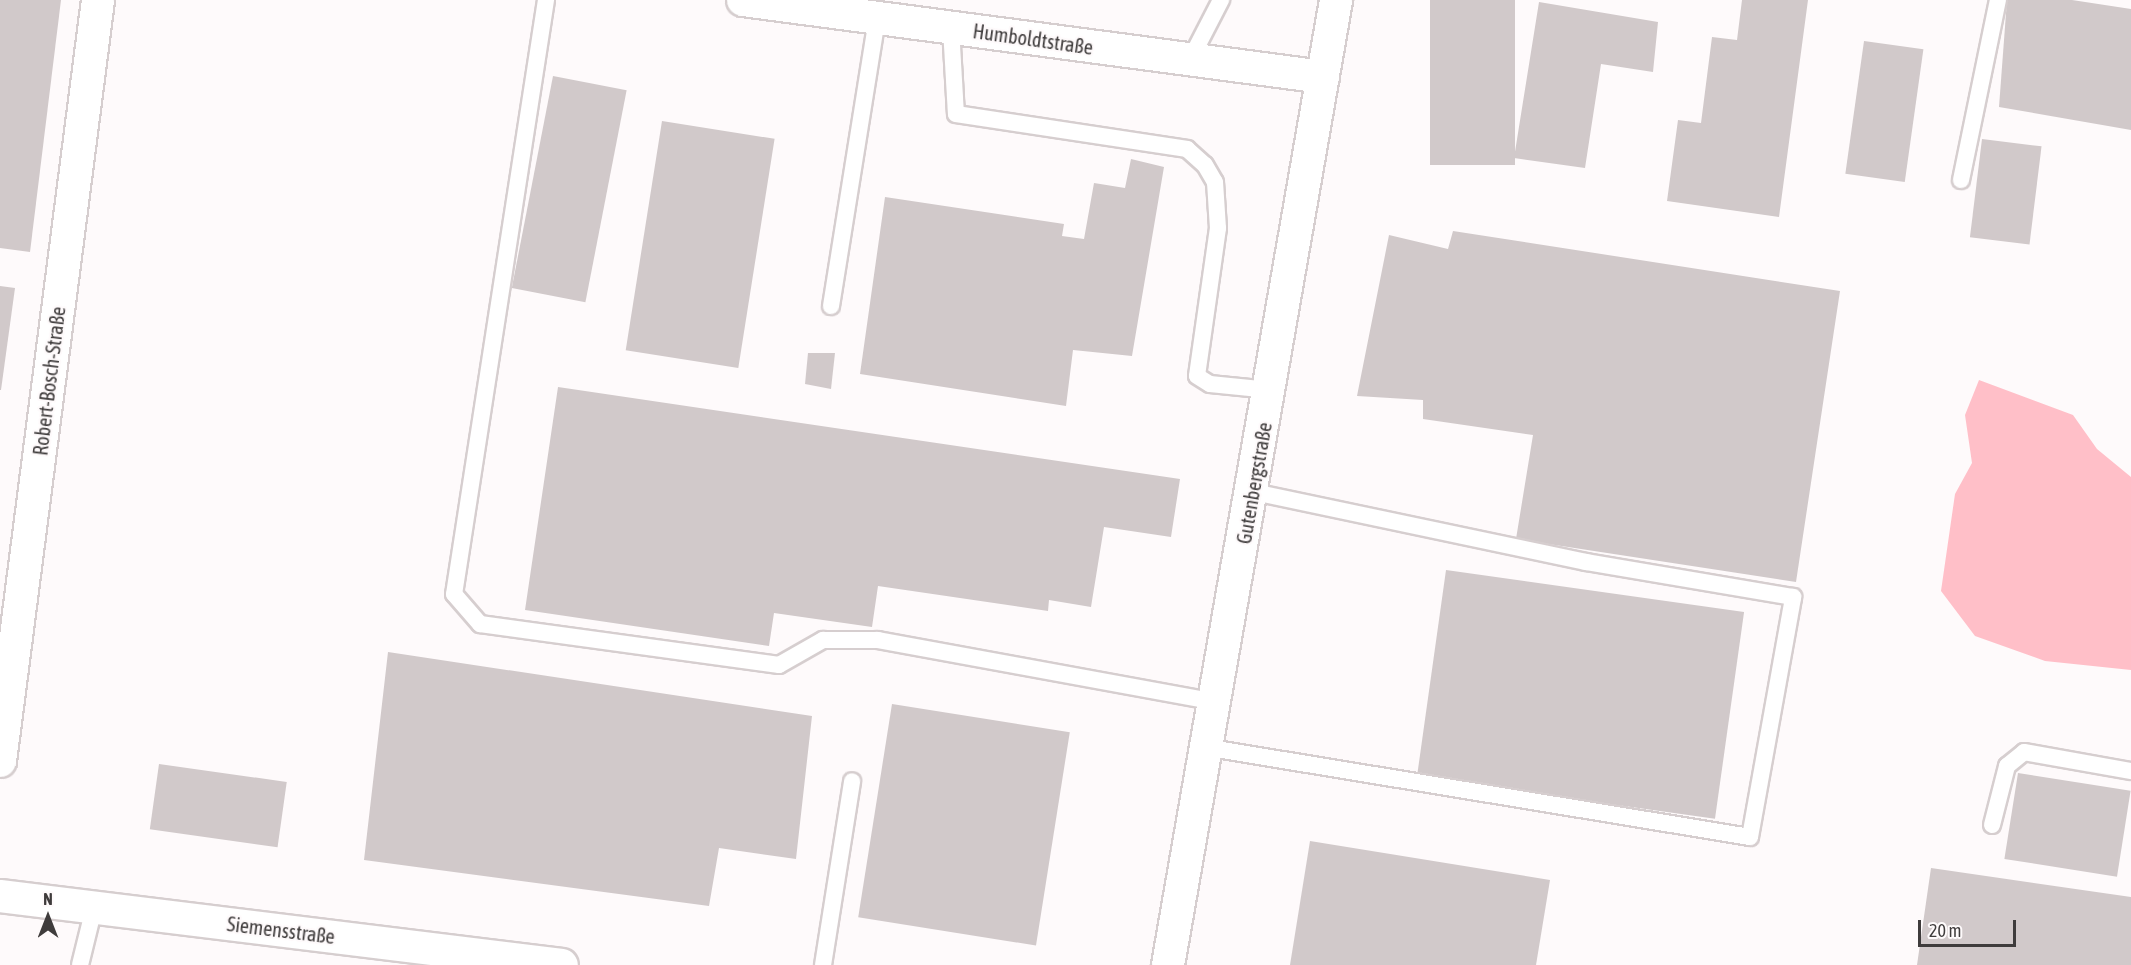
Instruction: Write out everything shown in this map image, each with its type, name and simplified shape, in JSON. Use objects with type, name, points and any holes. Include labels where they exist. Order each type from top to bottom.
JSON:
[{"type":"street","name":"Robert-Bosch-Straße","points":[[0,761],[98,0]]},
{"type":"street","name":"Humboldtstraße","points":[[742,0],[1323,77]]},
{"type":"street","name":"Gutenbergstraße","points":[[1168,965],[1210,748],[1336,0]]},
{"type":"street","name":"Siemensstraße","points":[[0,896],[562,965]]},
{"type":"lane","points":[[546,0],[454,594],[480,624],[779,665],[824,640],[879,640],[1217,702]]},
{"type":"lane","points":[[1190,60],[1221,0]]},
{"type":"lane","points":[[1961,180],[1998,0]]},
{"type":"lane","points":[[831,306],[877,18]]},
{"type":"lane","points":[[951,28],[956,114],[1187,149],[1205,165],[1215,182],[1218,228],[1197,376],[1210,384],[1270,390]]},
{"type":"lane","points":[[1210,748],[1750,837],[1793,597],[1586,562],[1253,492]]},
{"type":"lane","points":[[1992,825],[2007,766],[2024,752],[2131,771]]},
{"type":"lane","points":[[823,965],[852,782]]},
{"type":"lane","points":[[80,965],[94,908]]},
{"type":"shaded area","points":[[1979,380],[2073,415],[2097,449],[2131,477],[2131,670],[2045,661],[1975,636],[1941,591],[1955,494],[1972,463],[1965,415]]},
{"type":"building","points":[[0,0],[61,0],[30,252],[0,248]]},
{"type":"building","points":[[1430,0],[1515,0],[1515,165],[1430,165]]},
{"type":"building","points":[[1742,0],[1808,0],[1779,217],[1667,201],[1678,120],[1701,123],[1712,37],[1737,40]]},
{"type":"building","points":[[2007,0],[2072,0],[2131,9],[2131,130],[1999,107]]},
{"type":"building","points":[[1539,2],[1658,22],[1653,72],[1601,64],[1585,168],[1514,158]]},
{"type":"building","points":[[1864,41],[1923,49],[1905,182],[1845,174]]},
{"type":"building","points":[[553,76],[627,90],[585,302],[512,288]]},
{"type":"building","points":[[662,121],[775,139],[738,368],[626,350]]},
{"type":"building","points":[[1982,139],[2042,146],[2029,245],[1970,237]]},
{"type":"building","points":[[1131,159],[1164,167],[1132,356],[1073,350],[1066,406],[860,374],[885,197],[1064,224],[1062,236],[1084,239],[1094,183],[1125,188]]},
{"type":"building","points":[[1453,231],[1840,291],[1796,582],[1516,539],[1533,435],[1423,419],[1423,400],[1357,396],[1389,235],[1448,249]]},
{"type":"building","points":[[0,286],[15,288],[1,390],[0,390]]},
{"type":"building","points":[[808,353],[835,353],[831,389],[805,384]]},
{"type":"building","points":[[558,387],[1180,479],[1171,537],[1104,527],[1091,607],[1049,600],[1048,611],[878,586],[872,627],[774,613],[769,646],[525,610]]},
{"type":"building","points":[[1446,570],[1744,612],[1715,819],[1417,777]]},
{"type":"building","points":[[388,652],[812,716],[796,859],[719,848],[709,906],[364,860]]},
{"type":"building","points":[[892,704],[1070,732],[1036,945],[858,917]]},
{"type":"building","points":[[159,764],[287,782],[278,847],[150,829]]},
{"type":"building","points":[[2018,773],[2131,791],[2117,877],[2004,859]]},
{"type":"building","points":[[1310,841],[1550,880],[1536,965],[1290,965]]},
{"type":"building","points":[[1931,868],[2131,897],[2131,965],[1917,965]]}]
